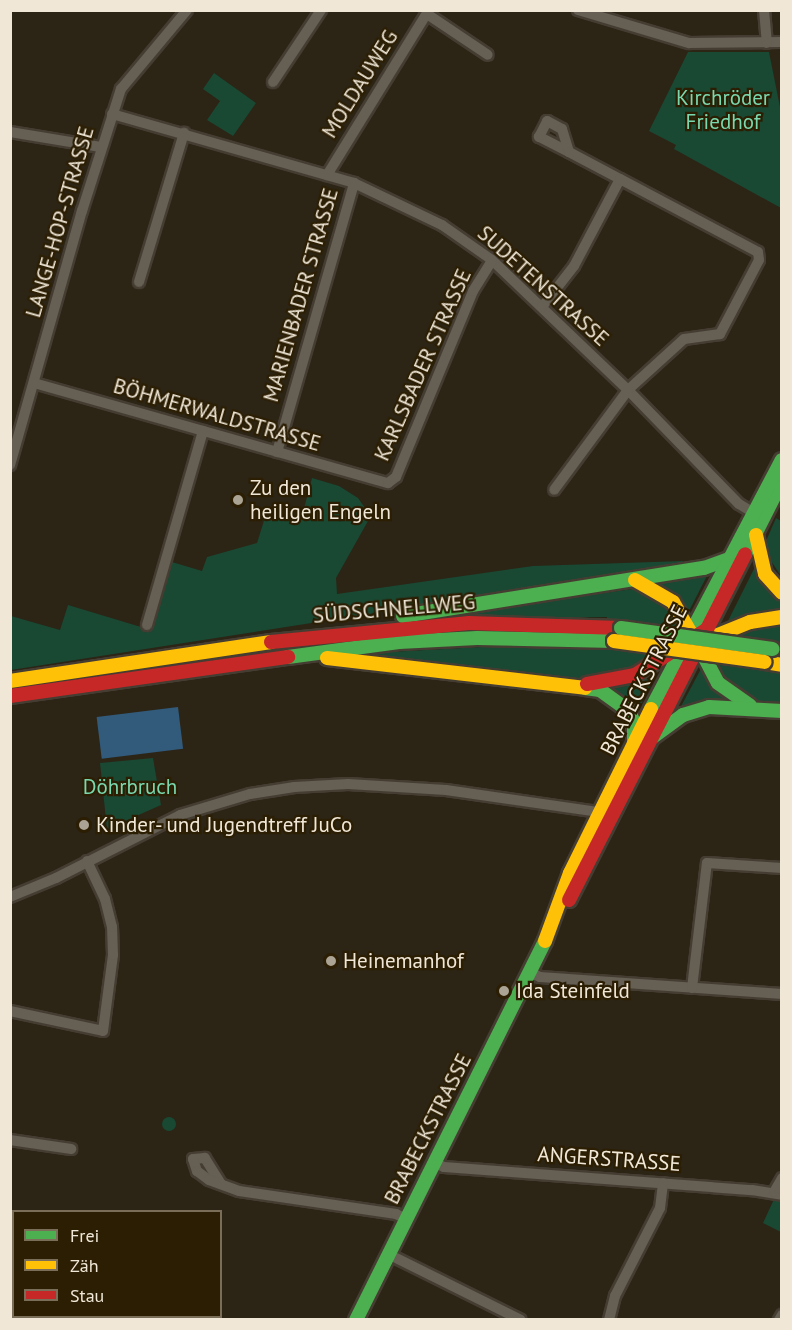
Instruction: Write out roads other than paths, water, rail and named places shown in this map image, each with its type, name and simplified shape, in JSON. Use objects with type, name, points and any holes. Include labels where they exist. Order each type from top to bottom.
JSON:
[{"type":"main road","name":"BRABECKSTRASSE","points":[[356,1320],[553,925],[607,813],[634,745],[675,660],[695,641],[756,535],[758,516],[782,459]]},
{"type":"main road","name":"BRABECKSTRASSE","points":[[607,813],[650,739],[695,641],[729,559],[782,481]]},
{"type":"main road","points":[[756,535],[765,574],[782,593]]},
{"type":"main road","points":[[325,634],[381,620],[704,568],[729,559]]},
{"type":"main road","points":[[635,580],[665,594],[718,683],[742,702],[761,708]]},
{"type":"main road","points":[[567,686],[635,675],[695,641],[750,622],[782,617]]},
{"type":"main road","name":"SÜDSCHNELLWEG","points":[[10,681],[325,634],[469,622],[621,628],[777,650]]},
{"type":"main road","name":"SÜDSCHNELLWEG","points":[[10,696],[283,656],[399,642],[477,638],[614,642],[782,665]]},
{"type":"main road","points":[[283,656],[600,690],[621,702],[634,723],[634,745]]},
{"type":"main road","points":[[650,739],[696,710],[730,706],[782,711]]},
{"type":"street","name":"LANGE-HOP-STRASSE","points":[[10,465],[112,114],[122,89],[138,64],[186,10]]},
{"type":"street","points":[[273,82],[321,10]]},
{"type":"street","points":[[578,10],[689,43],[780,42]]},
{"type":"street","points":[[764,10],[767,43]]},
{"type":"street","name":"MOLDAUWEG","points":[[327,175],[428,12],[488,55]]},
{"type":"street","name":"SUDETENSTRASSE","points":[[112,114],[354,183],[441,225],[492,260],[628,390],[739,504],[758,516]]},
{"type":"street","points":[[10,132],[102,147]]},
{"type":"street","points":[[139,282],[184,133]]},
{"type":"street","points":[[554,490],[628,390],[684,339],[720,334],[759,260],[751,246],[569,152]]},
{"type":"street","points":[[542,307],[574,266],[620,179]]},
{"type":"street","name":"MARIENBADER STRASSE","points":[[277,452],[354,183]]},
{"type":"street","name":"KARLSBADER STRASSE","points":[[388,483],[396,477],[473,291],[492,260]]},
{"type":"street","name":"BÖHMERWALDSTRASSE","points":[[34,383],[388,483]]},
{"type":"street","points":[[147,625],[203,431]]},
{"type":"street","points":[[10,897],[180,814],[250,794],[294,787],[348,784],[446,790],[607,813]]},
{"type":"street","points":[[10,1011],[103,1030],[113,955],[112,927],[105,899],[87,861]]},
{"type":"street","points":[[692,988],[707,862],[782,868]]},
{"type":"street","points":[[530,972],[540,977],[782,994]]},
{"type":"street","points":[[10,1140],[71,1149]]},
{"type":"street","name":"ANGERSTRASSE","points":[[434,1162],[444,1167],[778,1194]]},
{"type":"street","points":[[778,1194],[782,1178]]},
{"type":"street","points":[[609,1320],[615,1296],[660,1208],[663,1183]]},
{"type":"street","points":[[221,1184],[239,1191],[396,1214],[406,1219]]},
{"type":"street","points":[[388,1254],[521,1320]]},
{"type":"street","points":[[779,1320],[782,1315]]},
{"type":"water","points":[[178,707],[183,749],[102,759],[97,717]]},
{"type":"place","name":"Zu den heiligen Engeln","points":[[238,500]]},
{"type":"place","name":"Kinder- und Jugendtreff JuCo","points":[[84,825]]},
{"type":"place","name":"Heinemanhof","points":[[331,961]]},
{"type":"place","name":"Ida Steinfeld","points":[[504,991]]},
{"type":"park label","name":"Kirchröder Friedhof","points":[[723,110]]},
{"type":"park label","name":"Döhrbruch","points":[[130,787]]}]
